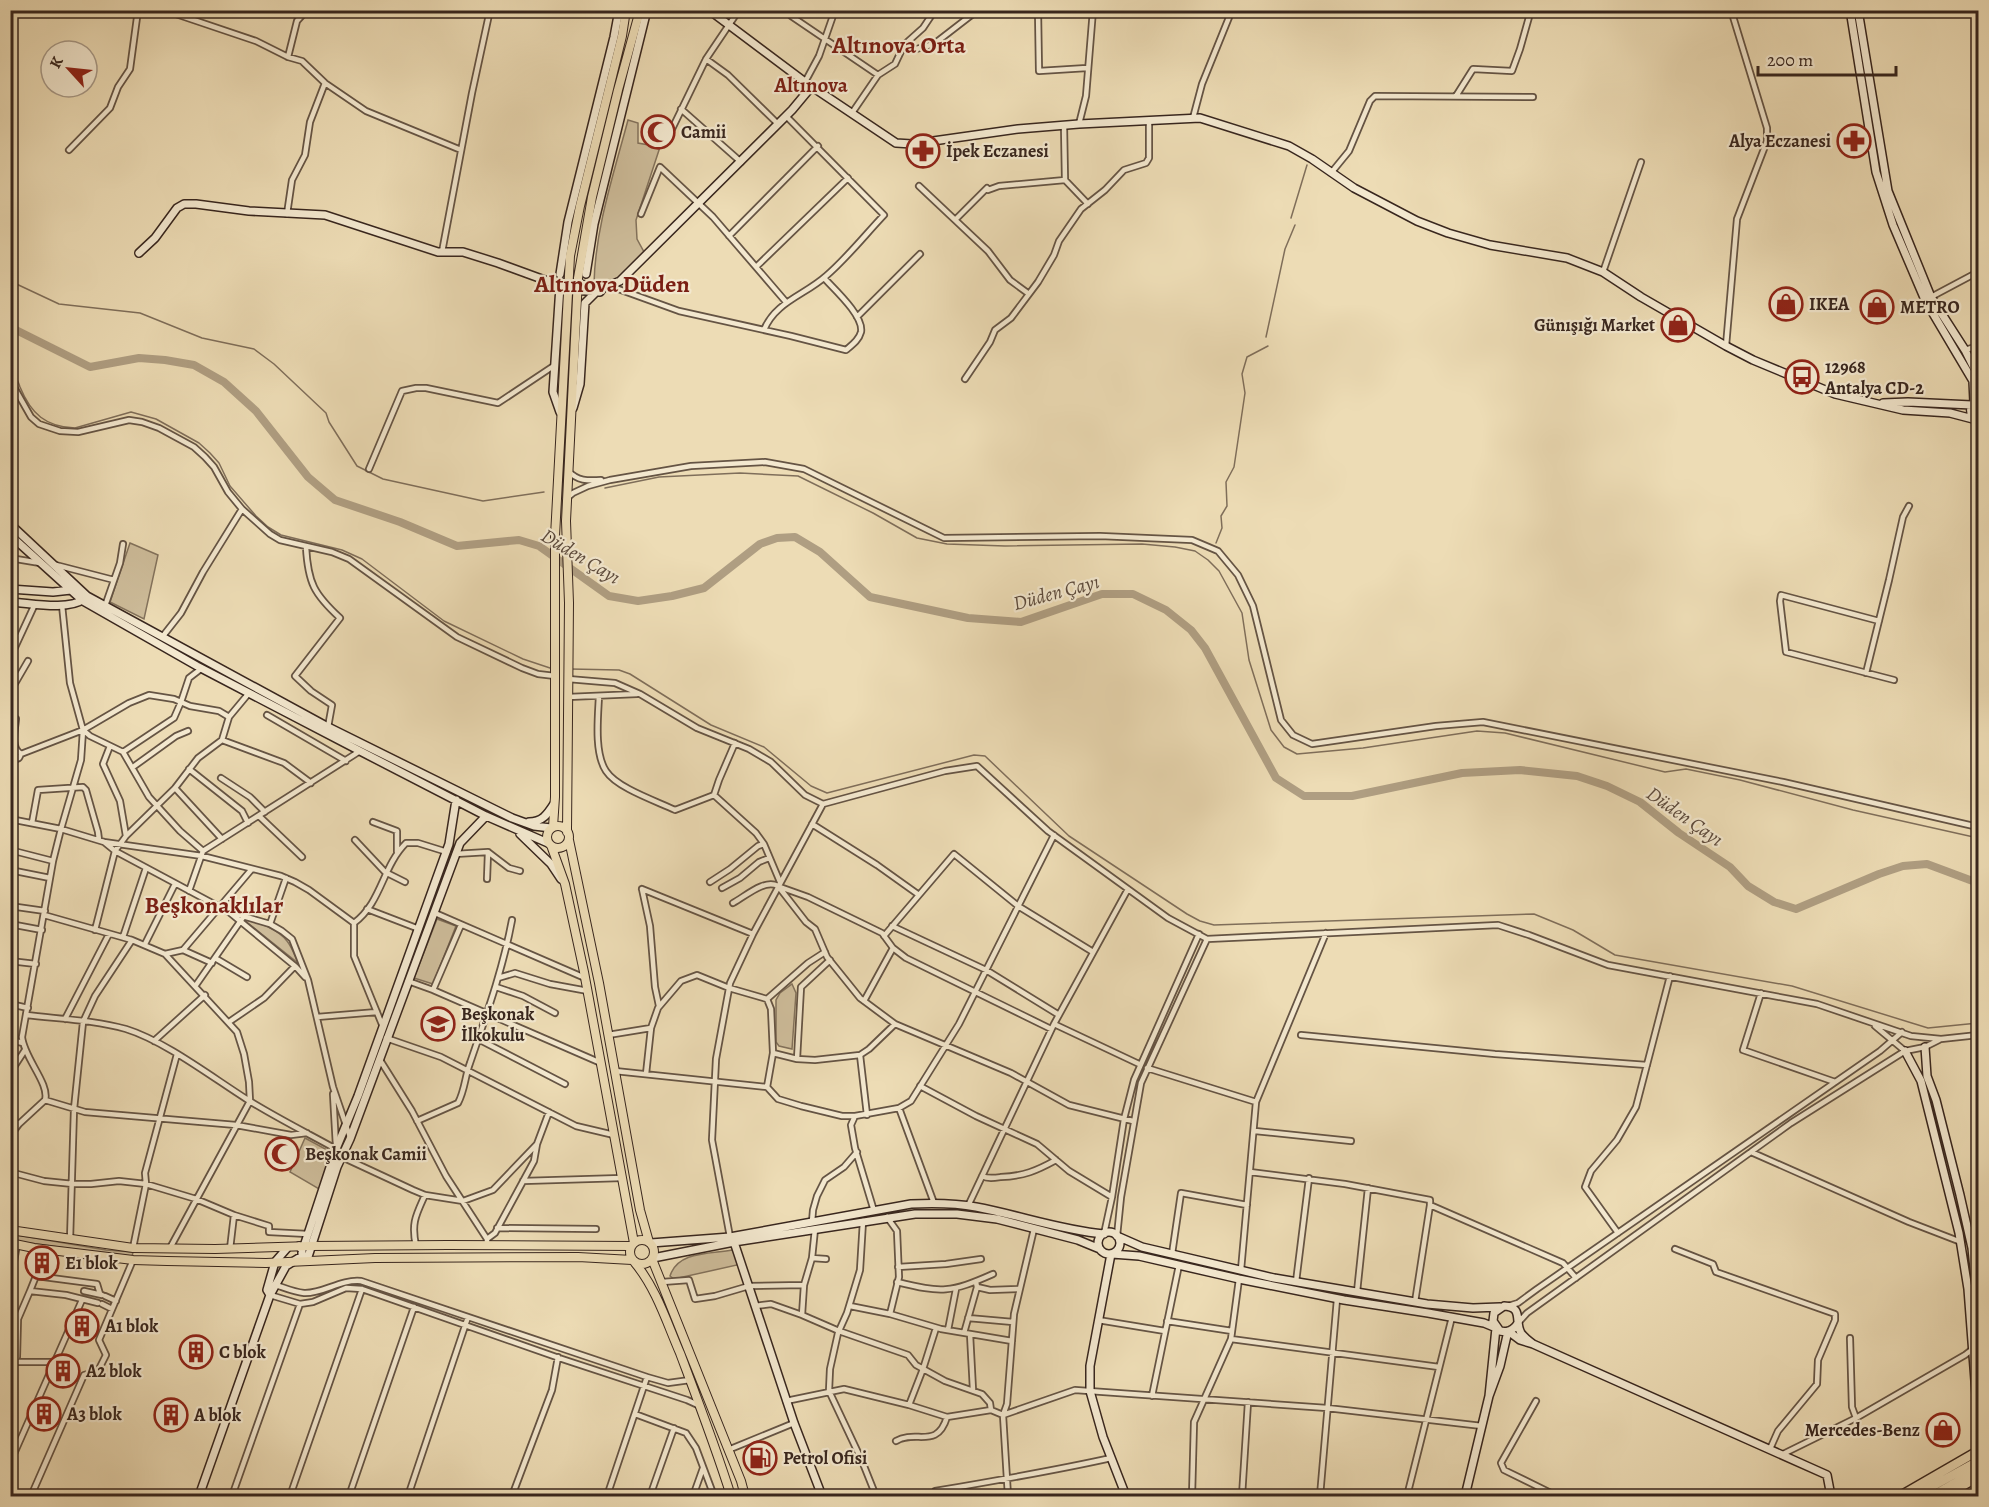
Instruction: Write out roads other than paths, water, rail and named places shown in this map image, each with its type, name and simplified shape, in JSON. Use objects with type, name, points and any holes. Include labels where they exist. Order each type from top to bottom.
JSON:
[{"type":"highway","points":[[1900,1497],[1978,1451]]},
{"type":"highway","points":[[1915,1497],[1978,1461]]},
{"type":"highway","points":[[1932,1497],[1978,1470]]},
{"type":"highway","points":[[1945,1497],[1978,1478]]},
{"type":"main road","points":[[552,828],[555,536],[563,285],[622,36],[626,10]]},
{"type":"main road","points":[[640,10],[584,233],[577,288],[567,471],[568,836],[640,1210],[655,1252],[653,1259],[745,1497]]},
{"type":"main road","points":[[568,836],[562,827],[552,828],[547,833],[564,884],[588,991],[633,1244],[630,1253],[644,1274],[666,1320],[714,1439],[731,1497]]},
{"type":"main road","points":[[550,845],[562,848],[568,836]]},
{"type":"main road","points":[[10,1230],[133,1248],[487,1242],[633,1244],[641,1240],[650,1243]]},
{"type":"main road","points":[[14,1244],[133,1260],[271,1265],[302,1260],[578,1257],[634,1261],[642,1265],[653,1259]]},
{"type":"street","points":[[69,150],[110,108],[118,87],[130,69],[138,10]]},
{"type":"street","points":[[164,10],[256,41],[288,57],[302,61],[325,83],[366,111],[461,150]]},
{"type":"street","points":[[288,57],[297,21],[307,10]]},
{"type":"street","points":[[442,252],[490,10]]},
{"type":"street","points":[[560,274],[568,222],[619,10]]},
{"type":"street","points":[[586,274],[594,224],[647,10]]},
{"type":"street","points":[[709,10],[808,84],[896,143],[912,144],[1064,125],[1200,118],[1289,146],[1354,188],[1400,213],[1448,233],[1490,244],[1567,258],[1603,272],[1641,297],[1726,346],[1753,360],[1835,394],[1903,410],[1950,413],[1976,421]]},
{"type":"street","points":[[672,129],[706,59],[739,10]]},
{"type":"street","points":[[570,416],[580,384],[585,303],[595,293],[620,282],[786,116],[808,84],[835,10]]},
{"type":"street","points":[[852,112],[878,75],[895,64],[903,45],[916,36],[935,10]]},
{"type":"street","points":[[903,45],[913,50],[934,44],[978,10]]},
{"type":"street","points":[[1038,10],[1039,70],[1087,68]]},
{"type":"street","points":[[1079,124],[1086,96],[1093,10]]},
{"type":"street","points":[[1193,118],[1202,84],[1232,10]]},
{"type":"street","points":[[1456,96],[1473,69],[1512,71],[1531,10]]},
{"type":"street","points":[[1726,346],[1737,219],[1767,141],[1767,128],[1731,10]]},
{"type":"street","points":[[1850,10],[1876,172],[1893,225],[1928,298],[1973,381],[1975,402],[1971,415],[1976,421]]},
{"type":"street","points":[[1858,10],[1888,191],[1928,298],[1965,350],[1978,376]]},
{"type":"street","points":[[791,16],[878,75]]},
{"type":"street","points":[[706,59],[728,75],[778,124]]},
{"type":"street","points":[[287,214],[292,180],[305,155],[310,122],[325,83]]},
{"type":"street","points":[[1331,172],[1349,151],[1370,101],[1375,96],[1533,97]]},
{"type":"street","points":[[681,110],[741,162]]},
{"type":"street","points":[[764,330],[770,318],[786,302],[824,278],[884,215],[786,116]]},
{"type":"street","points":[[965,379],[990,342],[995,330],[1011,318],[1029,294],[1054,255],[1059,241],[1081,209],[1105,190],[1124,170],[1146,164],[1149,158],[1149,120]]},
{"type":"street","points":[[1064,125],[1065,180],[1088,204]]},
{"type":"street","points":[[729,236],[818,146]]},
{"type":"street","points":[[1603,272],[1641,162]]},
{"type":"street","points":[[641,214],[660,167],[699,203],[786,302]]},
{"type":"street","points":[[756,267],[848,178]]},
{"type":"street","points":[[955,220],[988,189],[1065,180]]},
{"type":"street","points":[[919,186],[988,251],[1010,280],[1029,294]]},
{"type":"street","points":[[139,254],[155,238],[177,208],[184,204],[287,214],[325,215],[442,252],[464,252],[563,285],[595,293]]},
{"type":"street","points":[[568,222],[574,235]]},
{"type":"street","points":[[584,233],[594,224]]},
{"type":"street","points":[[857,317],[920,254]]},
{"type":"street","points":[[1928,298],[1978,272]]},
{"type":"street","points":[[577,288],[607,287],[678,311],[846,350],[857,341],[861,333],[861,324],[824,278]]},
{"type":"street","points":[[560,412],[553,392],[563,285]]},
{"type":"street","points":[[1965,350],[1978,346]]},
{"type":"street","points":[[369,469],[402,391],[426,388],[498,403],[555,365]]},
{"type":"street","points":[[10,380],[31,417],[39,424],[60,432],[78,432],[129,420],[159,428],[194,447],[214,467],[228,492],[242,509],[270,534],[280,540],[332,552],[362,567],[457,637],[522,668],[538,674],[555,676]]},
{"type":"street","points":[[1875,403],[1975,402]]},
{"type":"street","points":[[567,499],[573,493],[588,486],[610,480],[691,466],[765,462],[804,469],[944,538],[1100,536],[1192,540],[1218,552],[1238,575],[1252,606],[1281,720],[1293,735],[1312,744],[1436,726],[1483,722],[1782,782],[1978,827]]},
{"type":"street","points":[[567,471],[574,478],[581,480],[610,480]]},
{"type":"street","points":[[1866,673],[1903,517],[1909,506]]},
{"type":"street","points":[[163,636],[181,613],[242,509]]},
{"type":"street","points":[[10,524],[80,590],[85,598],[163,636],[328,727],[459,793],[523,822],[552,828]]},
{"type":"street","points":[[10,535],[71,590],[202,668],[486,816],[550,845]]},
{"type":"street","points":[[105,606],[120,563],[123,544]]},
{"type":"street","points":[[306,547],[310,582],[322,601],[340,618],[295,676],[311,691],[332,705],[328,727]]},
{"type":"street","points":[[10,558],[43,563]]},
{"type":"street","points":[[54,565],[114,580]]},
{"type":"street","points":[[10,589],[53,592],[80,590]]},
{"type":"street","points":[[1879,621],[1781,595],[1786,652],[1894,680]]},
{"type":"street","points":[[10,602],[62,605],[75,604],[85,598]]},
{"type":"street","points":[[10,658],[35,604]]},
{"type":"street","points":[[10,1136],[19,1124],[45,1100],[47,1092],[23,1043],[53,861],[81,760],[83,730],[70,683],[62,605]]},
{"type":"street","points":[[10,692],[28,661]]},
{"type":"street","points":[[123,752],[174,718],[189,678],[202,668]]},
{"type":"street","points":[[568,679],[615,682],[640,694],[698,728],[749,749],[771,762],[806,795],[823,804],[945,771],[977,766],[1054,835],[1168,918],[1207,939],[1498,926],[1529,935],[1608,965],[1817,1004],[1870,1023],[1922,1037],[1941,1039],[1978,1035]]},
{"type":"street","points":[[95,930],[115,851],[126,836],[175,788],[198,758],[222,740],[229,717],[249,693]]},
{"type":"street","points":[[568,697],[640,694]]},
{"type":"street","points":[[10,762],[19,758],[21,754],[83,730],[129,703],[149,696],[174,699],[190,706],[219,711],[229,717]]},
{"type":"street","points":[[599,696],[598,741],[603,767],[612,778],[675,810],[714,795]]},
{"type":"street","points":[[267,715],[346,761]]},
{"type":"street","points":[[16,719],[14,745],[21,754]]},
{"type":"street","points":[[83,730],[90,736],[123,752],[134,766],[149,796],[203,854]]},
{"type":"street","points":[[134,766],[176,736],[188,731]]},
{"type":"street","points":[[222,740],[284,763],[311,783]]},
{"type":"street","points":[[714,795],[735,743]]},
{"type":"street","points":[[110,746],[103,764],[120,801],[126,836]]},
{"type":"street","points":[[189,891],[203,854],[222,839],[360,751]]},
{"type":"street","points":[[189,769],[242,811],[248,823]]},
{"type":"street","points":[[221,778],[250,797],[265,812]]},
{"type":"street","points":[[32,823],[38,790],[82,787],[86,790],[101,841],[115,851],[219,907],[270,924],[282,930],[292,939],[308,980],[333,1087],[350,1139]]},
{"type":"street","points":[[175,788],[222,839]]},
{"type":"street","points":[[714,795],[744,820],[764,844],[779,885],[806,922],[815,929],[830,960],[864,1001],[895,1024],[1026,1081],[1069,1105],[1133,1121]]},
{"type":"street","points":[[302,1260],[304,1246],[336,1149],[447,852],[456,800]]},
{"type":"street","points":[[523,822],[537,822],[554,804]]},
{"type":"street","points":[[822,1497],[786,1401],[732,1240],[712,1140],[716,1059],[729,988],[753,934],[823,804]]},
{"type":"street","points":[[259,816],[302,857]]},
{"type":"street","points":[[302,1260],[304,1246],[350,1139],[455,854],[460,843],[486,816]]},
{"type":"street","points":[[10,819],[61,829],[101,841],[203,854],[251,870],[286,878],[324,900],[354,923]]},
{"type":"street","points":[[372,822],[397,831],[397,852]]},
{"type":"street","points":[[812,824],[919,895]]},
{"type":"street","points":[[514,828],[551,864],[564,884]]},
{"type":"street","points":[[615,1071],[767,1087],[778,1099],[842,1116],[867,1115],[899,1108],[911,1101],[959,1024],[1054,835]]},
{"type":"street","points":[[355,840],[385,872],[405,882]]},
{"type":"street","points":[[354,923],[368,909],[379,892],[385,872],[397,852],[406,843],[418,843],[447,852]]},
{"type":"street","points":[[710,882],[758,846],[764,844]]},
{"type":"street","points":[[14,851],[53,861]]},
{"type":"street","points":[[455,854],[488,852],[509,868],[520,871]]},
{"type":"street","points":[[487,879],[488,852]]},
{"type":"street","points":[[884,936],[954,854],[1018,906],[1093,952]]},
{"type":"street","points":[[722,888],[740,878],[759,862],[769,858]]},
{"type":"street","points":[[123,938],[146,868]]},
{"type":"street","points":[[10,870],[50,878]]},
{"type":"street","points":[[183,950],[251,870]]},
{"type":"street","points":[[270,924],[286,878]]},
{"type":"street","points":[[145,945],[175,884]]},
{"type":"street","points":[[733,903],[765,884],[779,885],[808,897],[884,936],[893,948],[906,958],[1053,1027],[1139,1064]]},
{"type":"street","points":[[659,1006],[655,987],[650,926],[642,889],[753,934]]},
{"type":"street","points":[[968,1206],[1059,1015],[1128,889]]},
{"type":"street","points":[[10,906],[45,913],[132,940],[165,954],[237,1032],[244,1054],[250,1101],[170,1248]]},
{"type":"street","points":[[368,909],[419,929]]},
{"type":"street","points":[[229,912],[295,966],[308,980]]},
{"type":"street","points":[[435,913],[585,978]]},
{"type":"street","points":[[196,985],[244,916]]},
{"type":"street","points":[[417,1121],[458,1103],[464,1091],[467,1070],[496,987],[512,920]]},
{"type":"street","points":[[354,923],[354,956],[387,1039]]},
{"type":"street","points":[[10,924],[42,930]]},
{"type":"street","points":[[433,990],[461,925]]},
{"type":"street","points":[[892,926],[986,970],[1059,1015]]},
{"type":"street","points":[[1240,1270],[1256,1102],[1326,933]]},
{"type":"street","points":[[65,1019],[109,934]]},
{"type":"street","points":[[1126,1497],[1103,1437],[1090,1390],[1090,1366],[1105,1279],[1107,1253],[1098,1242],[1104,1234],[1124,1119],[1139,1064],[1199,934]]},
{"type":"street","points":[[1107,1253],[1120,1247],[1117,1236],[1133,1121],[1141,1083],[1207,939]]},
{"type":"street","points":[[70,1240],[74,1109],[83,1022],[96,996],[132,940]]},
{"type":"street","points":[[864,1001],[893,948]]},
{"type":"street","points":[[165,954],[183,950],[213,961],[247,978]]},
{"type":"street","points":[[767,999],[808,963],[825,952]]},
{"type":"street","points":[[797,1059],[801,987],[830,960]]},
{"type":"street","points":[[10,961],[36,964]]},
{"type":"street","points":[[229,1022],[264,998],[295,966]]},
{"type":"street","points":[[498,978],[515,973],[550,984],[588,991]]},
{"type":"street","points":[[646,1074],[651,1029],[659,1006],[681,981],[697,975],[729,988],[767,999]]},
{"type":"street","points":[[1618,1233],[1585,1187],[1591,1171],[1617,1140],[1636,1107],[1670,976]]},
{"type":"street","points":[[408,981],[488,1013],[601,1063]]},
{"type":"street","points":[[496,987],[523,996],[555,1013]]},
{"type":"street","points":[[1761,993],[1743,1050],[1835,1082]]},
{"type":"street","points":[[154,1041],[205,996]]},
{"type":"street","points":[[767,999],[771,1009],[773,1053],[767,1087]]},
{"type":"street","points":[[10,1004],[27,1008]]},
{"type":"street","points":[[317,1017],[377,1012]]},
{"type":"street","points":[[26,1015],[126,1029],[154,1041],[250,1101],[336,1149],[342,1156],[425,1195],[463,1201],[493,1190],[537,1144]]},
{"type":"street","points":[[1870,1023],[1905,1051],[1921,1081],[1961,1242],[1976,1346],[1978,1420]]},
{"type":"street","points":[[773,1053],[797,1059],[860,1055],[895,1024]]},
{"type":"street","points":[[608,1035],[651,1029]]},
{"type":"street","points":[[653,1259],[874,1211],[911,1204],[934,1203],[968,1206],[1078,1231],[1111,1233],[1142,1247],[1296,1282],[1414,1302],[1473,1308],[1508,1306],[1518,1303],[1880,1051],[1902,1032]]},
{"type":"street","points":[[1301,1035],[1495,1054],[1647,1065]]},
{"type":"street","points":[[1922,1037],[1928,1076],[1958,1184],[1972,1248],[1978,1311]]},
{"type":"street","points":[[387,1039],[441,1057],[576,1126],[614,1135]]},
{"type":"street","points":[[478,1039],[565,1084]]},
{"type":"street","points":[[813,1226],[915,1214],[957,1214],[997,1219],[1078,1240],[1107,1253],[1139,1256],[1337,1299],[1484,1323],[1504,1332],[1512,1330],[1527,1313],[1791,1123],[1905,1051],[1925,1047],[1941,1039]]},
{"type":"street","points":[[10,1041],[23,1043]]},
{"type":"street","points":[[10,1073],[25,1050]]},
{"type":"street","points":[[133,1248],[146,1185],[144,1173],[177,1054]]},
{"type":"street","points":[[860,1055],[867,1115]]},
{"type":"street","points":[[380,1060],[417,1121],[446,1176],[487,1242],[495,1233],[534,1161],[537,1144],[549,1112]]},
{"type":"street","points":[[1147,1068],[1244,1096],[1256,1102]]},
{"type":"street","points":[[920,1086],[976,1116],[1037,1144],[1070,1171],[1112,1197]]},
{"type":"street","points":[[333,1087],[336,1149]]},
{"type":"street","points":[[45,1100],[74,1109],[236,1125],[291,1135],[308,1133]]},
{"type":"street","points":[[899,1108],[934,1203]]},
{"type":"street","points":[[855,1116],[851,1125],[856,1152],[874,1211]]},
{"type":"street","points":[[10,1119],[19,1124]]},
{"type":"street","points":[[1255,1131],[1351,1141]]},
{"type":"street","points":[[802,1315],[804,1285],[812,1258],[815,1203],[825,1180],[844,1167],[856,1152]]},
{"type":"street","points":[[1751,1152],[1961,1242]]},
{"type":"street","points":[[982,1176],[988,1178],[1019,1176],[1032,1173],[1056,1160]]},
{"type":"street","points":[[10,1172],[44,1181],[73,1184],[119,1181],[146,1185],[196,1199],[234,1215],[269,1226],[269,1232],[308,1234]]},
{"type":"street","points":[[1250,1172],[1309,1178],[1430,1200],[1414,1302]]},
{"type":"street","points":[[1296,1282],[1309,1178]]},
{"type":"street","points":[[523,1181],[622,1179]]},
{"type":"street","points":[[1357,1292],[1368,1188]]},
{"type":"street","points":[[1172,1254],[1181,1193],[1247,1205]]},
{"type":"street","points":[[416,1245],[413,1231],[414,1221],[425,1195]]},
{"type":"street","points":[[1430,1205],[1563,1263],[1576,1278]]},
{"type":"street","points":[[230,1248],[234,1215]]},
{"type":"street","points":[[887,1217],[897,1231],[897,1282],[890,1314]]},
{"type":"street","points":[[863,1221],[860,1270],[850,1305],[838,1331],[830,1369],[829,1391],[876,1497]]},
{"type":"street","points":[[497,1228],[596,1229]]},
{"type":"street","points":[[1008,1497],[1002,1415],[1007,1404],[1013,1322],[1034,1229]]},
{"type":"street","points":[[650,1243],[732,1240]]},
{"type":"street","points":[[10,1285],[14,1244]]},
{"type":"street","points":[[288,1247],[271,1265],[267,1290],[270,1295],[300,1305],[346,1288],[362,1289],[700,1406]]},
{"type":"street","points":[[1675,1249],[1713,1264],[1716,1272],[1835,1314],[1835,1320],[1818,1360],[1817,1384],[1778,1431],[1770,1449]]},
{"type":"street","points":[[812,1258],[826,1260]]},
{"type":"street","points":[[898,1267],[981,1259]]},
{"type":"street","points":[[31,1497],[84,1375],[98,1371],[106,1355],[99,1340],[133,1260]]},
{"type":"street","points":[[199,1497],[270,1295],[286,1266],[302,1260]]},
{"type":"street","points":[[1152,1396],[1179,1265]]},
{"type":"street","points":[[897,1282],[936,1290],[956,1289],[977,1284],[993,1274]]},
{"type":"street","points":[[10,1450],[18,1319],[36,1276],[98,1284],[102,1295]]},
{"type":"street","points":[[1192,1497],[1194,1422],[1231,1339],[1239,1279]]},
{"type":"street","points":[[276,1285],[306,1293],[350,1280],[361,1281],[647,1377],[668,1383],[690,1380]]},
{"type":"street","points":[[662,1282],[689,1280],[695,1299],[749,1286],[804,1285]]},
{"type":"street","points":[[977,1284],[990,1290],[1019,1289]]},
{"type":"street","points":[[964,1333],[977,1284]]},
{"type":"street","points":[[290,1497],[362,1289]]},
{"type":"street","points":[[948,1330],[956,1289]]},
{"type":"street","points":[[30,1291],[66,1295],[112,1309]]},
{"type":"street","points":[[84,1291],[116,1301]]},
{"type":"street","points":[[1320,1497],[1337,1299]]},
{"type":"street","points":[[10,1463],[82,1300]]},
{"type":"street","points":[[755,1306],[771,1304],[838,1331],[908,1355],[916,1365],[945,1381],[982,1394],[990,1403],[991,1410]]},
{"type":"street","points":[[232,1497],[300,1305]]},
{"type":"street","points":[[850,1305],[936,1328],[1012,1341]]},
{"type":"street","points":[[1508,1306],[1518,1314],[1521,1334],[1533,1344]]},
{"type":"street","points":[[349,1497],[414,1307]]},
{"type":"street","points":[[1489,1396],[1496,1328],[1492,1317],[1500,1307]]},
{"type":"street","points":[[408,1497],[468,1317]]},
{"type":"street","points":[[1407,1497],[1452,1317]]},
{"type":"street","points":[[968,1318],[1013,1322]]},
{"type":"street","points":[[1098,1320],[1165,1331]]},
{"type":"street","points":[[1167,1321],[1232,1331]]},
{"type":"street","points":[[909,1405],[936,1328]]},
{"type":"street","points":[[1508,1331],[1520,1340],[1827,1475],[1831,1497]]},
{"type":"street","points":[[1465,1497],[1489,1396],[1500,1366],[1508,1331]]},
{"type":"street","points":[[970,1334],[973,1390]]},
{"type":"street","points":[[1850,1338],[1852,1407],[1856,1418]]},
{"type":"street","points":[[1231,1339],[1439,1367]]},
{"type":"street","points":[[1783,1454],[1856,1418],[1965,1355],[1976,1346]]},
{"type":"street","points":[[512,1497],[552,1390],[558,1357]]},
{"type":"street","points":[[14,1362],[55,1362]]},
{"type":"street","points":[[607,1497],[647,1377]]},
{"type":"street","points":[[786,1401],[844,1389],[947,1417],[991,1410],[1002,1415],[1075,1390],[1090,1390],[1327,1408],[1482,1426]]},
{"type":"street","points":[[1536,1401],[1501,1464],[1504,1470],[1557,1497]]},
{"type":"street","points":[[1242,1497],[1248,1402]]},
{"type":"street","points":[[635,1414],[686,1433],[696,1448],[714,1497]]},
{"type":"street","points":[[896,1441],[900,1438],[928,1438],[940,1432],[947,1417]]},
{"type":"street","points":[[728,1450],[794,1423]]},
{"type":"street","points":[[650,1497],[674,1428]]},
{"type":"street","points":[[933,1497],[935,1491],[1058,1470],[1111,1458]]},
{"type":"street","points":[[693,1497],[703,1467]]},
{"type":"waterway","points":[[1291,218],[1307,165]]},
{"type":"waterway","points":[[1266,337],[1285,249],[1295,225]]},
{"type":"waterway","points":[[10,281],[59,304],[140,313],[202,338],[254,349],[274,364],[326,413],[329,422],[357,466],[383,479],[483,501],[544,492]]},
{"type":"waterway","name":"Düden Çayı","points":[[10,327],[90,367],[139,358],[194,365],[224,382],[256,411],[308,477],[335,500],[400,522],[457,546],[519,540],[539,546],[609,596],[638,601],[704,588],[760,544],[777,538],[795,537],[820,552],[870,597],[968,618],[1021,622],[1102,594],[1133,594],[1166,610],[1191,630],[1205,648],[1276,778],[1304,796],[1352,796],[1462,773],[1520,770],[1577,776],[1607,786],[1640,802],[1679,833],[1730,867],[1748,886],[1774,902],[1796,909],[1903,866],[1927,864],[1978,883]]},
{"type":"waterway","points":[[1216,543],[1222,528],[1221,516],[1227,506],[1226,482],[1234,467],[1245,393],[1242,374],[1247,357],[1268,346]]},
{"type":"waterway","points":[[10,371],[16,378],[29,405],[41,417],[56,425],[75,428],[131,412],[156,419],[199,443],[210,453],[219,463],[230,486],[268,527],[281,535],[342,550],[362,559],[444,621],[523,659],[550,668]]},
{"type":"waterway","points":[[605,488],[659,477],[740,473],[798,476],[873,513],[917,538],[947,544],[1005,546],[1142,544],[1195,551],[1219,571],[1242,613],[1249,660],[1271,730],[1284,747],[1297,754],[1363,748],[1477,731],[1505,733],[1665,772],[1686,769],[1740,780],[1853,810],[1978,838]]},
{"type":"waterway","points":[[570,669],[619,670],[630,674],[711,725],[764,747],[811,786],[827,793],[974,755],[985,756],[1069,836],[1187,914],[1214,925],[1534,914],[1573,930],[1615,955],[1792,986],[1928,1028],[1978,1023]]},
{"type":"place","name":"Camii","points":[[658,132]]},
{"type":"place","name":"Alya Eczanesi","points":[[1854,141]]},
{"type":"place","name":"İpek Eczanesi","points":[[923,151]]},
{"type":"place","name":"IKEA","points":[[1786,304]]},
{"type":"place","name":"METRO","points":[[1877,307]]},
{"type":"place","name":"Günışığı Market","points":[[1678,325]]},
{"type":"place","name":"12968 Antalya CD-2","points":[[1802,377]]},
{"type":"place","name":"Beşkonak İlkokulu","points":[[438,1024]]},
{"type":"place","name":"Beşkonak Camii","points":[[282,1154]]},
{"type":"place","name":"E1 blok","points":[[42,1263]]},
{"type":"place","name":"A1 blok","points":[[82,1326]]},
{"type":"place","name":"C blok","points":[[196,1352]]},
{"type":"place","name":"A2 blok","points":[[63,1371]]},
{"type":"place","name":"A3 blok","points":[[44,1414]]},
{"type":"place","name":"A blok","points":[[171,1415]]},
{"type":"place","name":"Mercedes-Benz","points":[[1943,1430]]},
{"type":"place","name":"Petrol Ofisi","points":[[760,1458]]},
{"type":"district","name":"Altınova Orta","points":[[899,45]]},
{"type":"district","name":"Altınova","points":[[811,85]]},
{"type":"district","name":"Altınova Düden","points":[[612,284]]},
{"type":"district","name":"Beşkonaklılar","points":[[214,905]]}]
